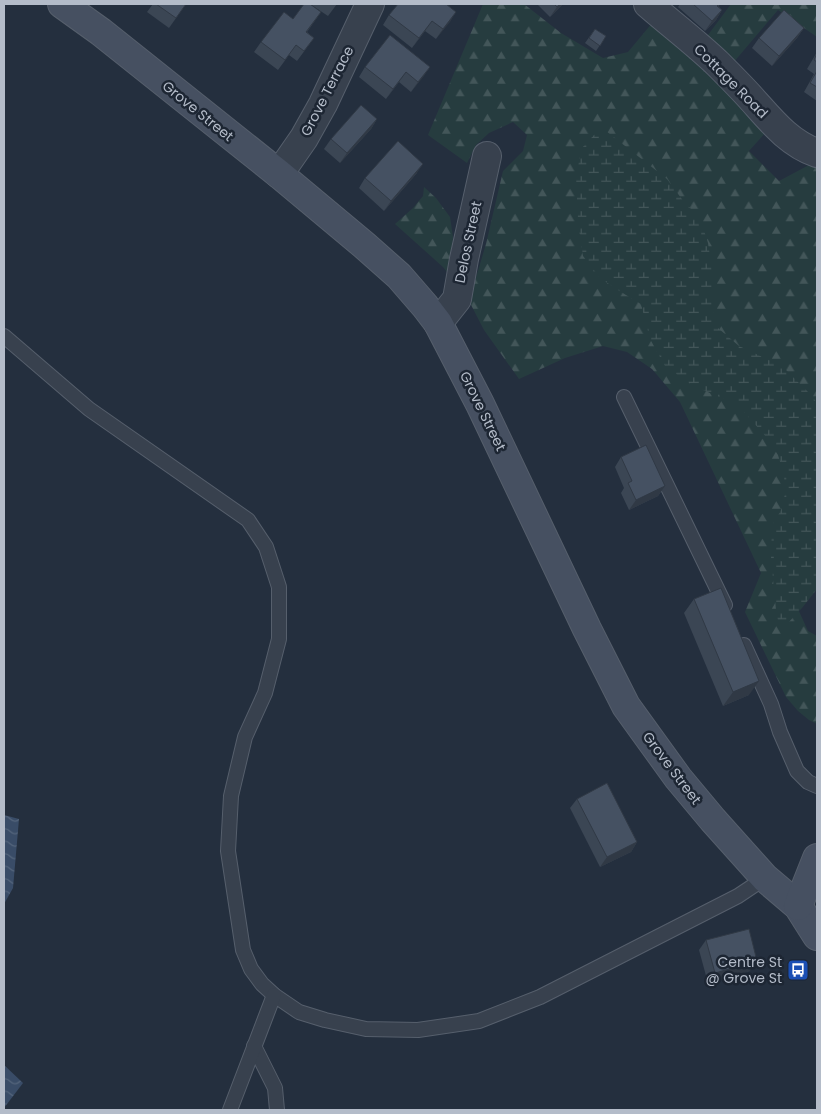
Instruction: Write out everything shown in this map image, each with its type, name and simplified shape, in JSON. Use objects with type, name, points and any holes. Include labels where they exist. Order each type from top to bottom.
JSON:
[{"type":"main road","name":"Grove Street","points":[[62,4],[101,32],[279,174],[399,276],[426,306],[438,323],[480,404],[587,629],[626,706],[678,778],[765,878],[798,906],[817,936]]},
{"type":"main road","points":[[798,906],[817,858]]},
{"type":"street","name":"Grove Terrace","points":[[279,174],[304,138],[323,104],[370,4]]},
{"type":"street","name":"Cottage Road","points":[[648,4],[715,61],[781,131],[793,141],[817,153]]},
{"type":"street","name":"Delos Street","points":[[438,323],[457,299],[487,156]]},
{"type":"lane","points":[[4,336],[89,409],[248,520],[266,547],[280,587],[278,639],[265,693],[245,737],[231,796],[228,851],[243,950],[250,969],[274,995],[298,1012],[366,1029],[418,1030],[478,1021],[540,997],[738,896],[765,878]]},
{"type":"lane","points":[[624,397],[729,615]]},
{"type":"lane","points":[[738,633],[771,704],[780,732],[797,771],[808,782],[817,786]]},
{"type":"lane","points":[[230,1110],[274,995]]},
{"type":"lane","points":[[254,1046],[275,1088],[278,1110]]},
{"type":"green space","points":[[483,4],[524,4],[561,33],[603,58],[628,52],[653,22],[735,101],[765,133],[749,151],[779,181],[809,165],[817,165],[817,561],[793,598],[808,631],[817,636],[817,724],[798,711],[786,697],[745,612],[761,573],[680,402],[652,369],[627,352],[603,346],[565,358],[519,379],[484,330],[469,301],[486,244],[503,171],[523,151],[527,135],[513,122],[489,133],[476,145],[467,163],[428,135]]},
{"type":"green space","points":[[731,4],[817,4],[817,37],[778,10],[733,63],[705,39]]},
{"type":"green space","points":[[606,131],[667,179],[684,202],[700,218],[708,243],[713,277],[713,312],[718,328],[739,346],[782,366],[817,403],[817,589],[787,624],[778,620],[771,559],[772,526],[781,510],[785,494],[784,475],[778,455],[767,438],[737,404],[693,386],[665,366],[650,339],[641,304],[600,278],[583,256],[576,180],[581,149],[594,135]]},
{"type":"green space","points":[[424,187],[436,198],[450,217],[453,237],[452,258],[447,272],[395,224],[423,196]]},
{"type":"water","points":[[4,815],[19,819],[13,888],[4,904]]},
{"type":"water","points":[[4,1065],[23,1083],[4,1108]]},
{"type":"building","points":[[156,4],[186,4],[176,18]]},
{"type":"building","points":[[304,4],[310,4],[321,12],[306,32],[314,38],[304,51],[296,45],[285,60],[261,42],[284,12],[293,19]]},
{"type":"building","points":[[398,4],[446,4],[456,12],[443,29],[432,21],[419,38],[389,15]]},
{"type":"building","points":[[693,4],[719,4],[717,6],[722,10],[712,21]]},
{"type":"building","points":[[784,10],[804,28],[779,56],[759,38]]},
{"type":"building","points":[[595,29],[606,36],[600,46],[589,38]]},
{"type":"building","points":[[390,35],[430,67],[418,82],[406,72],[393,89],[365,67]]},
{"type":"building","points":[[817,71],[817,87],[810,83]]},
{"type":"building","points":[[361,105],[377,119],[347,153],[331,139]]},
{"type":"building","points":[[398,141],[423,164],[391,201],[365,178]]},
{"type":"building","points":[[646,445],[665,486],[636,500],[628,483],[632,481],[621,457]]},
{"type":"building","points":[[721,588],[759,681],[733,692],[694,599]]},
{"type":"building","points":[[607,783],[637,842],[607,857],[577,799]]},
{"type":"building","points":[[749,929],[757,961],[715,973],[706,940]]},
{"type":"place","name":"Centre St @ Grove St","points":[[798,970]]}]
